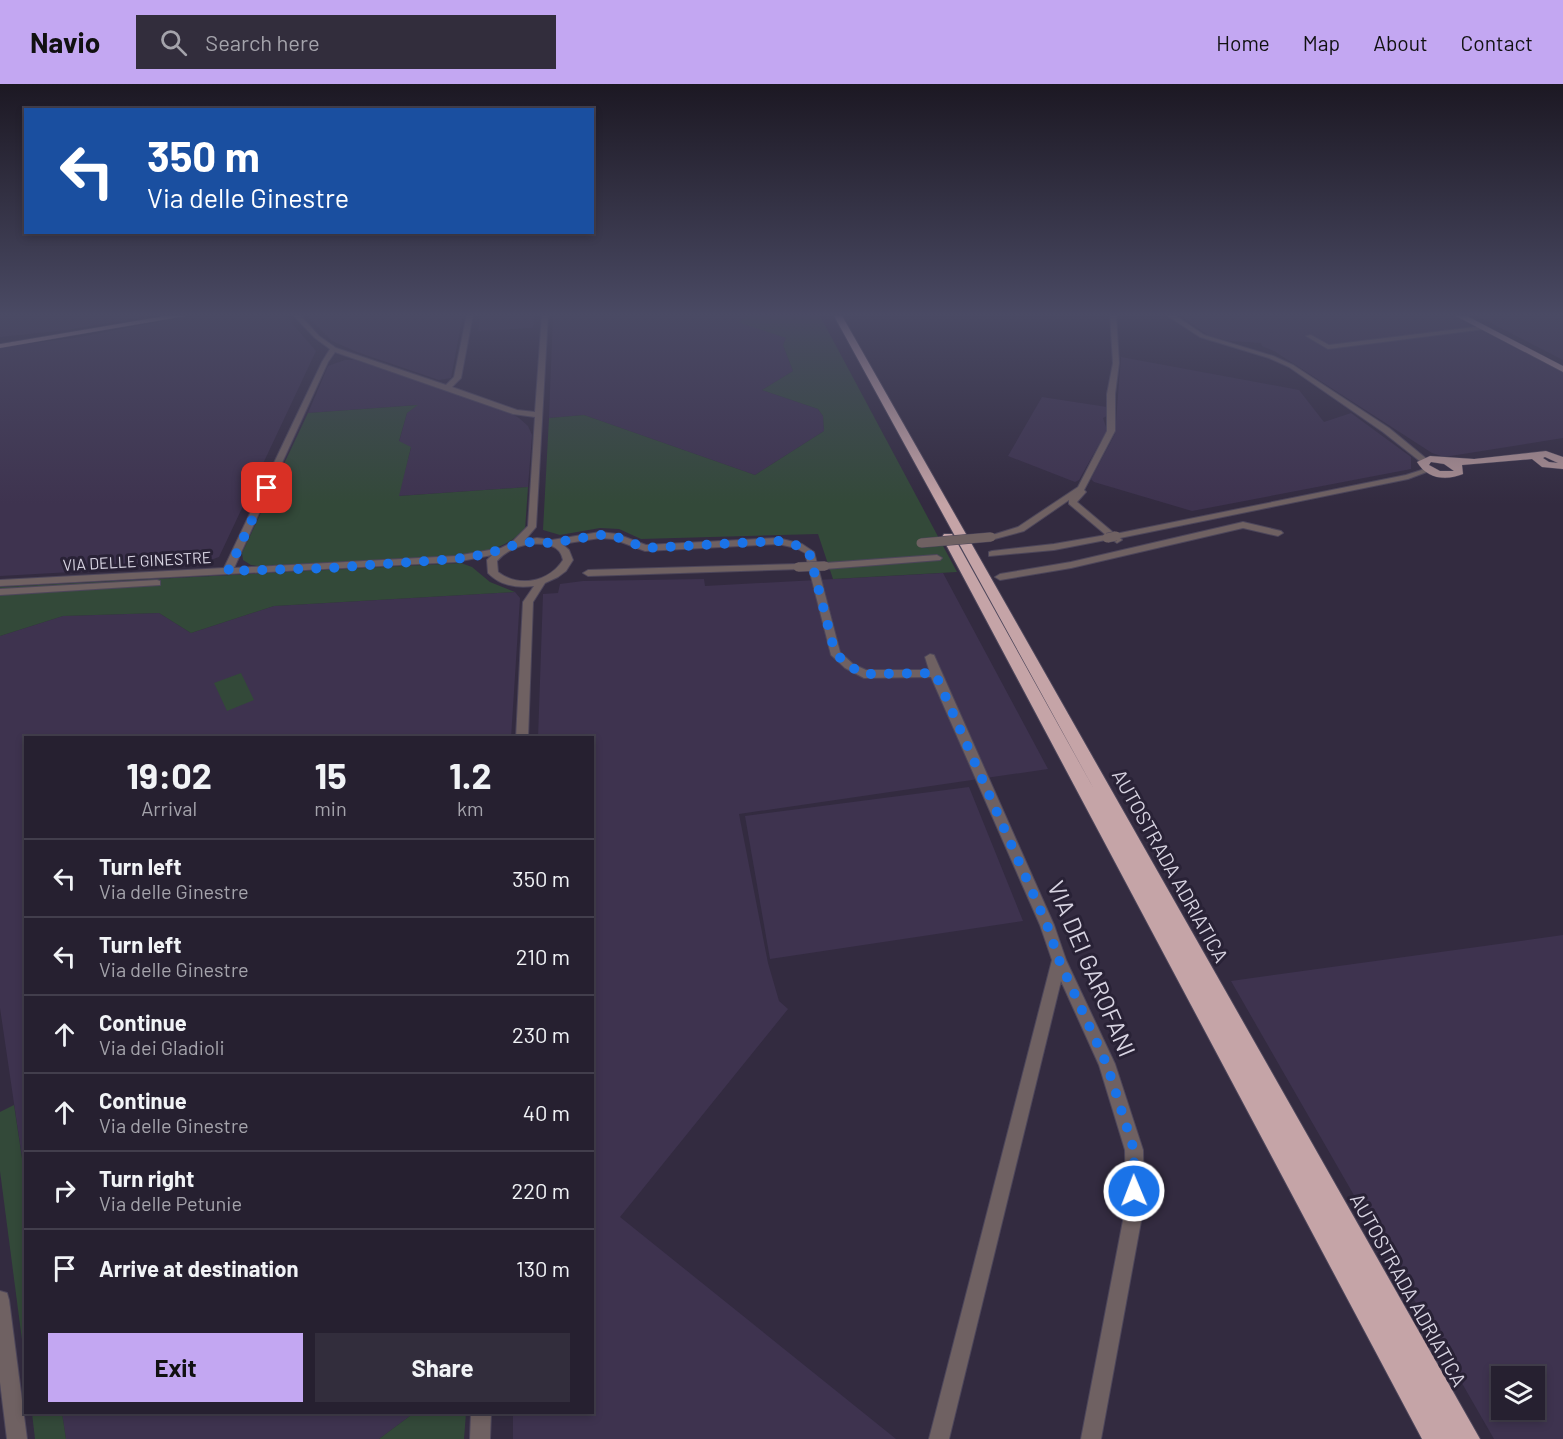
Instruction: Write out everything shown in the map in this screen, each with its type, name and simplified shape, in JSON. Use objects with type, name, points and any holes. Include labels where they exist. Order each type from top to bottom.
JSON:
[{"type":"highway","name":"AUTOSTRADA ADRIATICA","points":[[862,377],[1437,1439]]},
{"type":"highway","name":"AUTOSTRADA ADRIATICA","points":[[872,377],[1466,1439]]},
{"type":"main road","points":[[1444,460],[1458,467],[1460,472]]},
{"type":"main road","points":[[1426,465],[1444,460],[1563,461]]},
{"type":"main road","points":[[1426,465],[1447,475],[1471,468],[1544,460]]},
{"type":"street","points":[[228,571],[318,377]]},
{"type":"street","points":[[416,377],[516,412],[539,415]]},
{"type":"street","points":[[447,388],[457,377]]},
{"type":"street","points":[[514,545],[531,527],[542,377]]},
{"type":"street","points":[[921,543],[991,537],[1021,528],[1081,488],[1111,430],[1111,394],[1114,377]]},
{"type":"street","points":[[1308,377],[1386,430],[1444,460]]},
{"type":"street","points":[[992,554],[1112,537],[1408,477],[1426,465],[1386,430]]},
{"type":"street","points":[[1081,488],[1084,489],[1072,502],[1129,551]]},
{"type":"street","points":[[1000,577],[1071,565],[1243,525],[1278,533]]},
{"type":"street","points":[[531,527],[549,542],[564,549],[568,556]]},
{"type":"street","points":[[514,545],[524,542],[549,542],[600,535],[614,536],[645,548],[778,541],[799,546],[809,552],[835,653],[849,666],[864,674],[935,673]]},
{"type":"street","points":[[513,583],[542,581],[558,574],[565,567],[568,556],[584,538]]},
{"type":"street","name":"VIA DELLE GINESTRE","points":[[0,583],[329,568],[456,559],[503,550],[514,545]]},
{"type":"street","points":[[493,573],[492,560],[503,550]]},
{"type":"street","points":[[588,573],[825,566],[937,558]]},
{"type":"street","name":"VIA DELLE GINESTRE","points":[[456,559],[472,562],[504,581],[513,583]]},
{"type":"street","points":[[0,592],[94,588],[329,568]]},
{"type":"street","points":[[522,736],[528,602],[542,581]]},
{"type":"street","points":[[513,583],[528,602]]},
{"type":"street","name":"VIA DEI GAROFANI","points":[[930,657],[935,673],[1047,925],[1059,960],[1107,1065],[1134,1150],[1135,1205],[1091,1439]]},
{"type":"street","points":[[939,1439],[1059,960]]},
{"type":"street","points":[[0,1300],[18,1439]]},
{"type":"street","points":[[480,1439],[481,1414]]},
{"type":"shaded area","points":[[0,377],[304,377],[219,557],[197,565],[0,576]]},
{"type":"shaded area","points":[[323,377],[406,377],[507,411],[528,426],[532,435],[528,487],[398,496],[411,448],[399,442],[407,413],[417,405],[308,413]]},
{"type":"shaded area","points":[[431,377],[451,377],[451,378],[439,380]]},
{"type":"shaded area","points":[[551,377],[783,377],[762,390],[818,409],[823,416],[824,431],[755,475],[584,415],[549,418]]},
{"type":"shaded area","points":[[1119,377],[1230,377],[1299,390],[1324,422],[1351,413],[1411,457],[1411,469],[1192,511],[1094,482],[1091,479],[1115,434]]},
{"type":"shaded area","points":[[1315,377],[1563,377],[1563,438],[1444,457],[1432,453]]},
{"type":"shaded area","points":[[1042,397],[1107,407],[1107,416],[1103,418],[1107,430],[1079,480],[1075,482],[1008,456]]},
{"type":"shaded area","points":[[943,573],[1048,769],[739,814],[768,963],[779,1001],[788,1009],[620,1217],[896,1439],[513,1439],[513,1414],[594,1414],[594,736],[538,736],[543,594],[558,593],[560,584],[583,581],[704,579],[705,586]]},
{"type":"shaded area","points":[[515,592],[520,598],[511,736],[24,736],[24,1171],[0,1008],[0,636],[63,616],[159,613],[191,633],[274,606]]},
{"type":"shaded area","points":[[969,787],[1023,921],[770,959],[745,816]]},
{"type":"shaded area","points":[[1563,935],[1563,1439],[1494,1439],[1231,981]]},
{"type":"shaded area","points":[[62,1414],[413,1414],[379,1439],[66,1439]]},
{"type":"green space","points":[[783,377],[853,377],[957,572],[833,579],[818,534],[641,539],[619,529],[600,528],[560,535],[543,530],[549,418],[584,415],[755,475],[824,431],[823,416],[818,409],[762,390]]},
{"type":"green space","points":[[418,405],[407,413],[399,441],[411,447],[399,496],[528,487],[525,530],[512,540],[497,547],[464,556],[263,567],[251,565],[243,560],[242,553],[308,413]]},
{"type":"green space","points":[[461,563],[472,567],[490,582],[515,592],[274,606],[191,633],[159,613],[63,616],[0,636],[0,587]]},
{"type":"green space","points":[[241,673],[254,700],[227,711],[214,683]]},
{"type":"green space","points":[[14,1105],[24,1171],[24,1355],[0,1171],[0,1112]]},
{"type":"green space","points":[[32,1414],[62,1414],[66,1439],[35,1439]]},
{"type":"green space","points":[[413,1414],[466,1414],[464,1439],[379,1439]]},
{"type":"route","points":[[267,488],[228,571],[322,566],[329,568],[456,559],[503,550],[524,542],[552,543],[600,535],[614,536],[645,548],[778,541],[799,546],[809,552],[835,653],[849,666],[864,674],[935,673],[1107,1065],[1134,1150],[1134,1191]]}]
